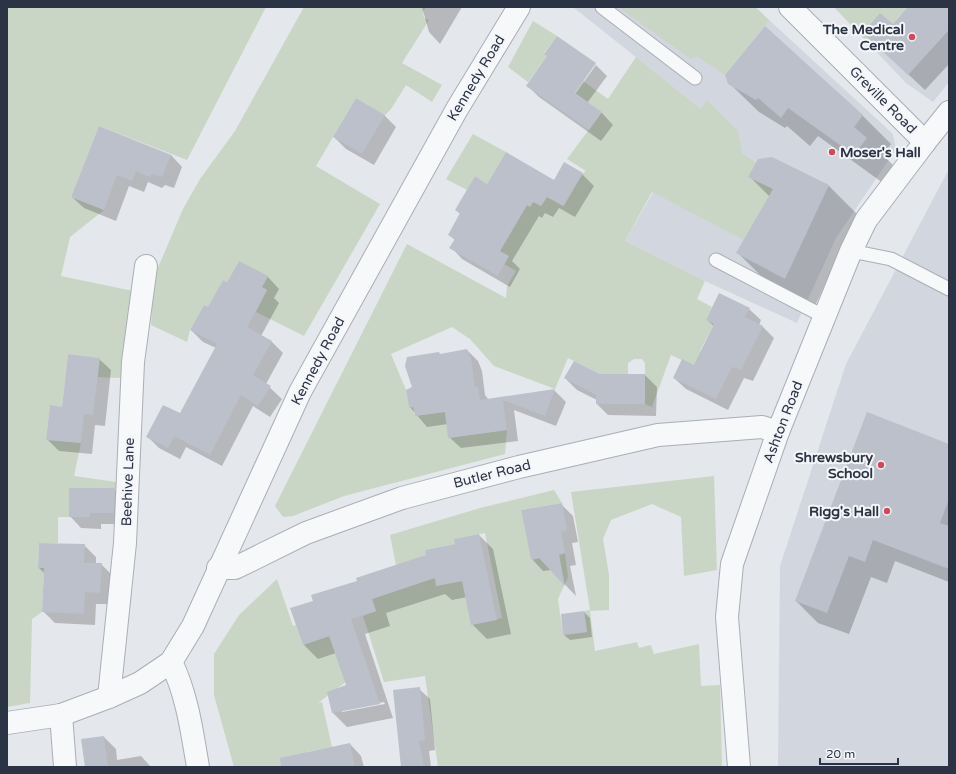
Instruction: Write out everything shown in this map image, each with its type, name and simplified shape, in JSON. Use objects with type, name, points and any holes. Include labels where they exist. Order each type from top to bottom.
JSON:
[{"type":"street","name":"Kennedy Road","points":[[7,722],[61,716],[140,683],[170,662],[193,626],[218,568],[300,392],[457,108],[519,7]]},
{"type":"street","name":"Greville Road","points":[[790,7],[925,142]]},
{"type":"street","name":"Ashton Road","points":[[739,767],[728,617],[732,564],[778,432],[851,251],[866,220],[949,112]]},
{"type":"street","name":"Beehive Lane","points":[[109,697],[126,543],[133,362],[146,266]]},
{"type":"street","name":"Butler Road","points":[[218,568],[235,568],[306,533],[402,498],[519,467],[658,435],[762,427],[778,432]]},
{"type":"street","points":[[170,662],[178,676],[181,687],[191,725],[198,767]]},
{"type":"street","points":[[61,716],[65,767]]},
{"type":"lane","points":[[602,7],[695,78]]},
{"type":"lane","points":[[851,251],[891,259],[949,289]]},
{"type":"lane","points":[[716,260],[825,317]]},
{"type":"shaded area","points":[[573,7],[755,7],[893,134],[896,149],[836,238],[797,323],[705,281],[625,241],[701,109]]},
{"type":"shaded area","points":[[834,7],[949,7],[949,82],[933,102],[906,83]]},
{"type":"shaded area","name":"Shrewsbury School","points":[[949,169],[949,767],[778,767],[780,566],[846,364]]},
{"type":"green space","points":[[7,7],[266,7],[187,160],[99,126],[71,197],[104,210],[70,237],[61,276],[133,291],[121,378],[97,377],[99,358],[68,354],[62,407],[50,406],[46,439],[81,443],[74,476],[116,482],[117,488],[69,488],[69,517],[58,517],[58,543],[39,543],[38,568],[44,568],[42,612],[32,619],[30,703],[7,707]]},
{"type":"green space","points":[[304,7],[426,7],[423,12],[424,18],[429,20],[402,63],[442,85],[432,102],[406,85],[391,109],[385,115],[356,98],[316,166],[380,204],[304,336],[256,312],[267,290],[262,287],[268,277],[239,261],[227,282],[223,280],[216,293],[215,311],[204,305],[190,330],[187,342],[151,325],[154,277],[183,209],[200,179],[235,131]]},
{"type":"green space","points":[[618,7],[755,7],[769,20],[725,75],[697,56],[691,59]]},
{"type":"green space","points":[[834,7],[908,7],[871,46]]},
{"type":"green space","points":[[533,21],[557,36],[544,53],[547,56],[528,82],[508,67]]},
{"type":"green space","points":[[636,57],[701,109],[707,100],[738,131],[742,153],[756,163],[748,177],[773,189],[744,240],[652,192],[625,241],[705,281],[697,299],[712,307],[706,320],[714,324],[700,351],[707,354],[700,368],[671,355],[652,407],[645,404],[645,363],[642,359],[634,359],[628,363],[628,374],[600,374],[568,358],[555,389],[494,366],[470,339],[452,327],[391,354],[406,390],[409,408],[413,407],[415,416],[443,412],[444,408],[449,438],[507,430],[505,454],[344,496],[293,516],[283,517],[275,506],[407,244],[506,298],[507,286],[516,271],[504,264],[500,251],[527,205],[530,206],[533,202],[541,206],[547,197],[564,206],[583,173],[586,171],[567,159],[602,112],[575,93],[583,81],[608,99]]},
{"type":"green space","points":[[473,134],[506,152],[487,184],[475,176],[467,190],[446,179]]},
{"type":"green space","points":[[714,476],[717,570],[684,576],[681,517],[652,504],[611,520],[603,539],[609,575],[609,610],[590,611],[595,651],[637,642],[639,648],[651,645],[654,654],[699,644],[701,686],[720,685],[722,767],[438,767],[425,676],[384,682],[363,616],[376,611],[372,599],[404,588],[396,565],[390,535],[480,508],[554,490],[562,503],[521,510],[531,560],[545,557],[548,567],[552,572],[558,571],[561,566],[559,555],[565,553],[568,577],[558,599],[563,635],[587,632],[584,611],[590,610],[571,492]],"holes":[[[485,533],[502,618],[472,625],[462,581],[437,586],[432,567],[425,550],[455,544],[455,539]]]},
{"type":"green space","points":[[277,579],[293,626],[296,625],[303,645],[333,635],[347,681],[318,703],[322,702],[332,747],[307,752],[310,767],[234,767],[214,695],[214,654],[239,615]]},
{"type":"building","name":"The Medical Centre","points":[[908,7],[949,7],[949,30],[908,75],[863,33],[880,13],[893,24]]},
{"type":"building","points":[[765,26],[863,115],[854,127],[867,138],[854,155],[788,108],[781,118],[758,98],[756,100],[728,84],[725,75]]},
{"type":"building","points":[[557,36],[596,63],[575,93],[602,112],[589,130],[526,86],[547,56],[544,54]]},
{"type":"building","points":[[356,98],[385,115],[362,154],[333,137]]},
{"type":"building","points":[[99,126],[171,155],[162,177],[152,174],[150,177],[136,171],[132,181],[117,175],[104,210],[71,197]]},
{"type":"building","points":[[506,152],[554,180],[564,162],[583,173],[563,206],[547,197],[541,206],[533,202],[530,207],[527,205],[500,251],[509,256],[498,276],[449,248],[455,239],[448,235],[460,213],[455,210],[475,176],[487,184]]},
{"type":"building","points":[[772,157],[829,185],[785,279],[736,253],[773,189],[748,177],[758,159]]},
{"type":"building","points":[[239,261],[268,276],[262,287],[267,290],[247,327],[272,341],[253,375],[271,386],[258,406],[241,395],[210,455],[174,436],[168,448],[146,437],[163,405],[180,413],[217,344],[190,330],[204,305],[208,307],[223,280],[227,282]]},
{"type":"building","points":[[719,293],[750,308],[745,317],[763,326],[741,370],[732,367],[716,399],[673,378],[682,359],[694,365],[714,324],[706,320]]},
{"type":"building","points":[[467,349],[471,359],[475,387],[478,387],[480,400],[555,389],[545,416],[503,400],[507,430],[448,438],[445,412],[415,416],[414,407],[409,408],[406,390],[412,387],[405,366],[407,357],[439,352],[440,354]]},
{"type":"building","points":[[68,354],[100,358],[93,415],[84,414],[81,443],[46,440],[50,405],[62,407]]},
{"type":"building","points":[[574,361],[600,374],[645,374],[645,404],[596,404],[596,395],[564,378]]},
{"type":"building","name":"Rigg's Hall","points":[[867,412],[949,444],[949,499],[940,523],[949,526],[949,569],[873,540],[865,562],[849,556],[827,613],[795,601]]},
{"type":"building","points":[[69,488],[115,488],[114,513],[90,513],[90,517],[69,517]]},
{"type":"building","points":[[562,503],[567,530],[561,532],[565,553],[559,555],[565,586],[539,558],[531,560],[521,510]]},
{"type":"building","points":[[479,534],[497,620],[471,625],[462,581],[436,586],[435,578],[372,599],[376,611],[351,619],[380,704],[332,713],[327,692],[346,685],[329,636],[303,645],[290,608],[313,601],[311,595],[357,581],[356,578],[426,555],[425,550],[455,544],[454,539]]},
{"type":"building","points":[[39,543],[85,544],[84,563],[102,563],[100,593],[85,592],[84,614],[42,612],[44,568],[38,568]]},
{"type":"building","points":[[584,611],[587,632],[563,635],[561,614]]},
{"type":"building","points":[[420,687],[425,740],[419,741],[424,767],[401,767],[393,690]]},
{"type":"building","points":[[104,736],[108,767],[85,767],[81,739]]},
{"type":"building","points":[[350,743],[355,767],[281,767],[280,758]]},
{"type":"place","name":"The Medical Centre","points":[[912,37]]},
{"type":"place","name":"Moser's Hall","points":[[832,152]]},
{"type":"place","name":"Shrewsbury School","points":[[881,465]]},
{"type":"place","name":"Rigg's Hall","points":[[887,511]]}]
